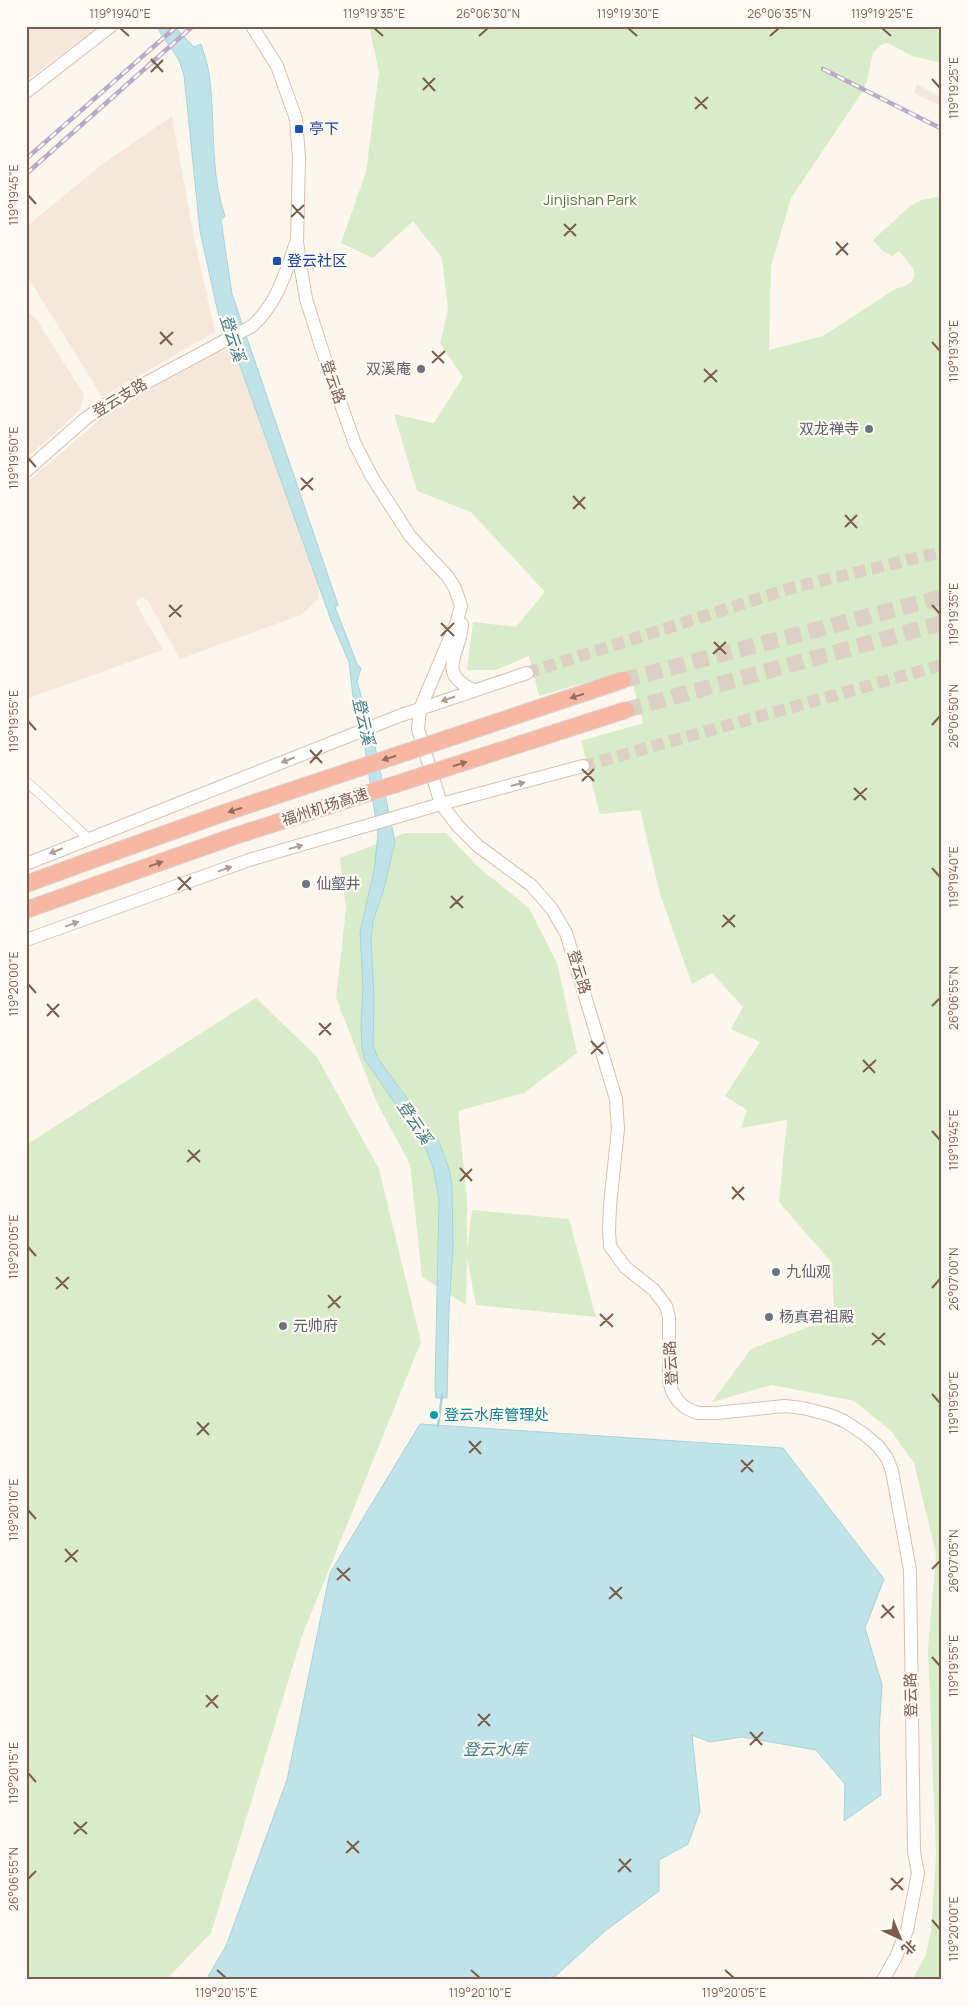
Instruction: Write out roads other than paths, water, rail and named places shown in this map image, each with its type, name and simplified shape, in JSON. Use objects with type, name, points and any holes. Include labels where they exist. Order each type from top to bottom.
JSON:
[{"type":"highway","name":"福州机场高速","points":[[26,884],[220,814],[623,680]]},
{"type":"highway","name":"福州机场高速","points":[[26,910],[232,837],[626,710]]},
{"type":"street","points":[[26,92],[110,26]]},
{"type":"street","name":"登云路","points":[[252,26],[277,66],[296,119],[299,158],[297,241],[309,310],[355,444],[372,477],[410,536],[452,582],[458,594],[460,606],[457,621],[420,709],[418,729],[441,804],[458,826],[478,846],[531,885],[555,913],[566,933],[616,1099],[618,1129],[610,1205],[610,1246],[625,1267],[654,1290],[666,1306],[669,1317],[669,1381],[675,1397],[686,1408],[703,1414],[785,1406],[821,1412],[844,1420],[868,1437],[883,1452],[889,1464],[910,1570],[914,1852],[918,1872],[907,1930],[896,1958],[883,1980]]},
{"type":"street","name":"登云支路","points":[[26,471],[85,419],[103,406],[224,340],[245,331],[262,316],[275,298],[297,241]]},
{"type":"street","points":[[460,606],[461,632],[453,659],[452,672],[459,682],[473,690]]},
{"type":"street","points":[[420,709],[435,685],[456,640],[462,620]]},
{"type":"street","points":[[26,864],[399,716],[528,673]]},
{"type":"street","points":[[26,940],[249,860],[441,804],[583,766]]},
{"type":"street","points":[[26,781],[88,838]]},
{"type":"water","points":[[156,26],[174,26],[194,47],[201,44],[209,74],[215,163],[220,198],[225,216],[221,220],[232,294],[338,605],[335,607],[357,664],[361,668],[357,681],[375,746],[395,842],[383,892],[373,921],[371,939],[374,998],[373,1046],[379,1060],[439,1142],[449,1169],[452,1187],[453,1247],[449,1309],[447,1398],[436,1398],[435,1387],[439,1199],[433,1167],[424,1145],[365,1060],[362,1047],[363,987],[360,932],[374,871],[378,835],[361,723],[354,705],[349,662],[331,620],[239,363],[228,350],[224,340],[200,231],[184,75],[179,60]]},
{"type":"water","name":"登云水库","points":[[420,1424],[783,1448],[884,1579],[865,1628],[882,1685],[879,1732],[881,1795],[844,1821],[845,1784],[816,1750],[742,1737],[710,1742],[692,1735],[700,1811],[688,1844],[659,1860],[659,1891],[605,1931],[551,1980],[206,1980],[226,1946],[287,1780],[330,1573]]},
{"type":"waterway","name":"登云溪","points":[[438,1426],[442,1395]]},
{"type":"tunnel","points":[[527,673],[795,587],[942,552]]},
{"type":"tunnel","points":[[623,680],[942,597]]},
{"type":"tunnel","points":[[626,710],[942,623]]},
{"type":"tunnel","points":[[583,766],[942,665]]},
{"type":"railway","points":[[26,159],[177,26]]},
{"type":"railway","points":[[26,174],[193,26]]},
{"type":"railway","points":[[823,69],[942,129]]},
{"type":"place","name":"亭下","points":[[299,129]]},
{"type":"place","name":"登云社区","points":[[277,261]]},
{"type":"place","name":"双溪庵","points":[[421,369]]},
{"type":"place","name":"双龙禅寺","points":[[869,429]]},
{"type":"place","name":"仙壑井","points":[[306,884]]},
{"type":"place","name":"九仙观","points":[[776,1272]]},
{"type":"place","name":"杨真君祖殿","points":[[769,1317]]},
{"type":"place","name":"元帅府","points":[[283,1326]]},
{"type":"place","name":"登云水库管理处","points":[[434,1415]]},
{"type":"park label","name":"Jinjishan Park","points":[[590,200]]}]
